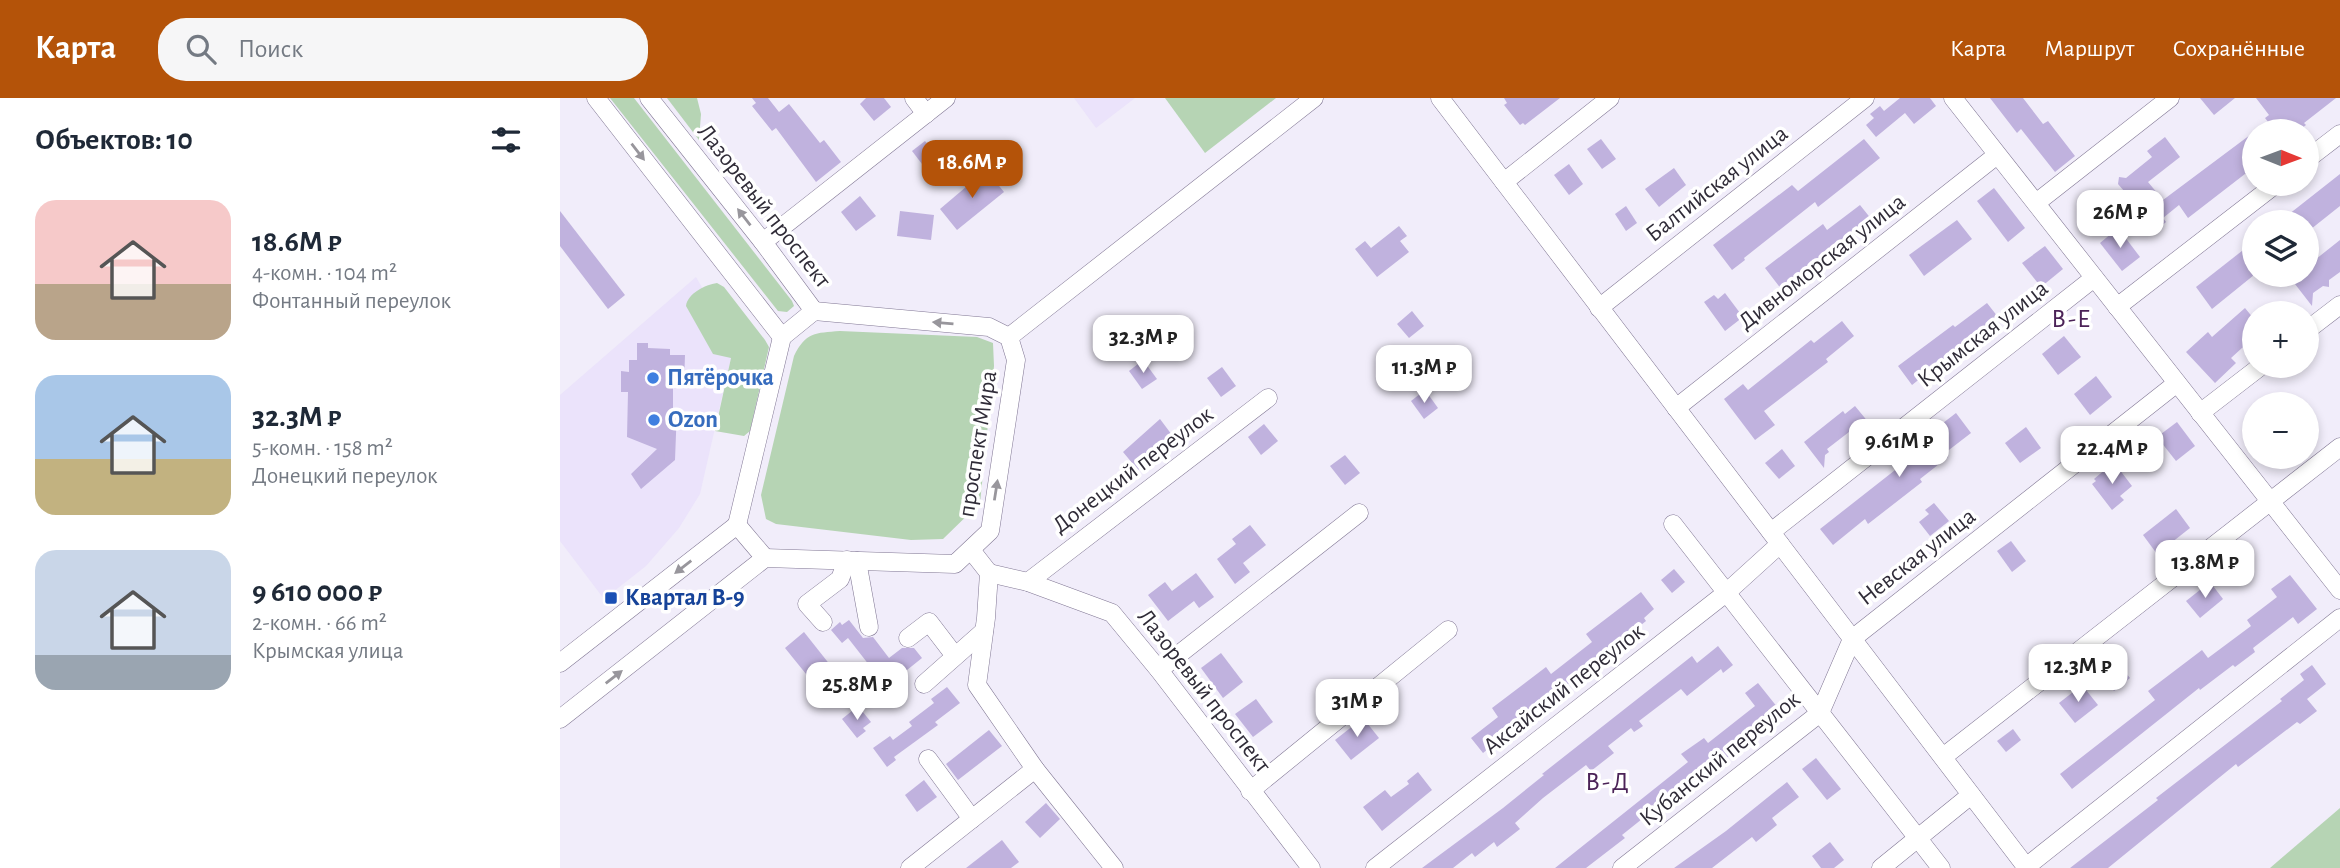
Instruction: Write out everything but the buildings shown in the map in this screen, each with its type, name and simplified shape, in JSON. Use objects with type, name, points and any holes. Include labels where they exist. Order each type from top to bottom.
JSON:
[{"type":"street","points":[[560,663],[737,524],[782,337],[596,98]]},
{"type":"street","name":"Лазоревый проспект","points":[[649,98],[814,311],[782,337]]},
{"type":"street","points":[[914,98],[926,114]]},
{"type":"street","points":[[763,242],[946,98]]},
{"type":"street","name":"проспект Мира","points":[[1009,337],[1314,98]]},
{"type":"street","points":[[1440,98],[2027,868],[2340,618]]},
{"type":"street","points":[[1504,182],[1610,98]]},
{"type":"street","name":"Балтийская улица","points":[[1600,308],[1865,98]]},
{"type":"street","points":[[1952,98],[2340,590]]},
{"type":"street","points":[[2036,204],[2170,98]]},
{"type":"street","points":[[2319,150],[2340,134]]},
{"type":"street","name":"Дивноморская улица","points":[[1676,408],[1997,155]]},
{"type":"street","points":[[2117,307],[2260,196]]},
{"type":"street","name":"Крымская улица","points":[[1775,538],[2094,278]]},
{"type":"street","points":[[2319,321],[2340,305]]},
{"type":"street","name":"проспект Мира","points":[[765,558],[955,564],[990,530],[1016,360],[1009,337],[989,327],[814,311]]},
{"type":"street","points":[[2200,413],[2246,378]]},
{"type":"street","name":"Невская улица","points":[[1852,639],[2177,383]]},
{"type":"street","name":"Донецкий переулок","points":[[1028,582],[1268,398]]},
{"type":"street","points":[[1942,757],[2340,447]]},
{"type":"street","points":[[1159,670],[1359,513]]},
{"type":"street","points":[[560,719],[765,558],[737,524]]},
{"type":"street","points":[[1673,524],[1941,868]]},
{"type":"street","name":"Аксайский переулок","points":[[1375,868],[1726,593],[1775,538]]},
{"type":"street","points":[[971,550],[989,573],[977,685],[1035,769],[1114,868]]},
{"type":"street","points":[[823,622],[807,604],[840,579],[852,561]]},
{"type":"street","points":[[852,561],[870,627]]},
{"type":"street","name":"Лазоревый проспект","points":[[989,573],[1028,582],[1112,613],[1311,868]]},
{"type":"street","points":[[908,638],[929,622],[955,656]]},
{"type":"street","points":[[1250,791],[1448,630]]},
{"type":"street","points":[[923,684],[984,631]]},
{"type":"street","name":"Кубанский переулок","points":[[1622,868],[1820,713],[1852,639]]},
{"type":"street","points":[[929,759],[972,819]]},
{"type":"street","points":[[910,868],[1035,769]]},
{"type":"street","points":[[1881,868],[1971,795]]},
{"type":"shaded area","points":[[1074,98],[1135,98],[1096,128]]},
{"type":"shaded area","points":[[696,277],[723,324],[731,358],[700,494],[679,528],[646,566],[604,599],[560,541],[560,395]]},
{"type":"green space","points":[[610,98],[634,98],[792,301],[794,306],[787,312],[778,311]]},
{"type":"green space","points":[[667,98],[697,98],[701,114],[699,140]]},
{"type":"green space","points":[[1165,98],[1276,98],[1205,153]]},
{"type":"green space","points":[[717,283],[724,287],[769,347],[750,431],[744,436],[715,431],[731,358],[713,354],[686,306],[690,297],[698,290]]},
{"type":"green space","points":[[840,331],[977,337],[993,343],[994,366],[980,503],[943,539],[911,540],[776,524],[766,519],[761,495],[794,356],[803,342],[812,335]]},
{"type":"green space","points":[[2340,808],[2340,868],[2270,868]]},
{"type":"place","name":"Пятёрочка","points":[[653,378]]},
{"type":"place","name":"Ozon","points":[[654,420]]},
{"type":"place","name":"Квартал В-9","points":[[611,598]]},
{"type":"district","name":"В-Е","points":[[2072,319]]},
{"type":"district","name":"В-Д","points":[[1608,782]]}]
